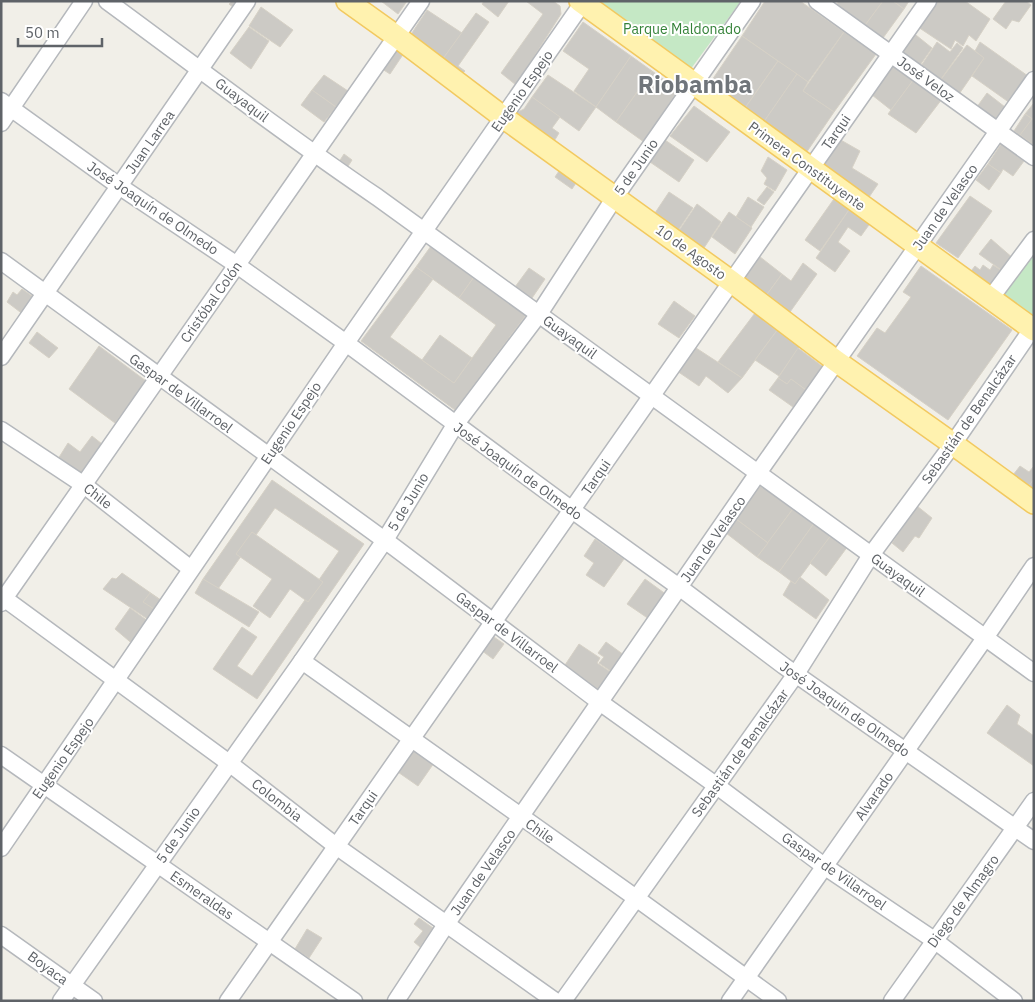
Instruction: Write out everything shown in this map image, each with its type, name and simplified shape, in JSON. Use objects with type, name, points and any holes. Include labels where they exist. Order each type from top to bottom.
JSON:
[{"type":"main road","name":"10 de Agosto","points":[[347,1],[503,117],[732,282],[836,361],[1034,504]]},
{"type":"main road","name":"Primera Constituyente","points":[[583,2],[1033,330]]},
{"type":"street","points":[[1,122],[6,104],[84,1]]},
{"type":"street","name":"Guayaquil","points":[[107,1],[314,155],[424,231],[1034,673]]},
{"type":"street","name":"Juan Larrea","points":[[1,357],[247,1]]},
{"type":"street","name":"Cristóbal Colón","points":[[2,599],[159,378],[421,1]]},
{"type":"street","name":"5 de Junio","points":[[61,1001],[302,661],[385,540],[455,425],[539,314],[615,197],[752,1]]},
{"type":"street","name":"José Veloz","points":[[817,1],[1034,157]]},
{"type":"street","name":"Tarqui","points":[[228,1001],[928,1]]},
{"type":"street","name":"Eugenio Espejo","points":[[1,848],[117,681],[268,456],[583,2]]},
{"type":"street","name":"Juan de Velasco","points":[[396,1001],[447,923],[601,703],[679,587],[1034,80]]},
{"type":"street","name":"José Joaquín de Olmedo","points":[[6,104],[119,186],[237,265],[346,343],[796,674],[1034,841]]},
{"type":"street","points":[[990,299],[1034,240]]},
{"type":"street","name":"Gaspar de Villarroel","points":[[1,261],[159,378],[385,540],[601,703],[824,866],[934,940],[1014,1001]]},
{"type":"street","name":"Sebastián de Benalcázar","points":[[563,1001],[796,674],[871,555],[953,444],[1033,330]]},
{"type":"street","name":"Chile","points":[[1,430],[84,485],[191,569]]},
{"type":"street","name":"Alvarado","points":[[730,1001],[1034,566]]},
{"type":"street","name":"Colombia","points":[[2,599],[229,763],[336,846],[555,1001]]},
{"type":"street","name":"Chile","points":[[302,661],[778,1001]]},
{"type":"street","name":"Esmeraldas","points":[[1,755],[354,1001]]},
{"type":"street","name":"Diego de Almagro","points":[[892,1001],[1034,801]]},
{"type":"street","name":"Boyaca","points":[[1,935],[94,1001]]},
{"type":"green space","name":"Parque Maldonado","points":[[595,1],[741,1],[690,70]]},
{"type":"green space","points":[[1034,251],[1034,322],[1000,297]]},
{"type":"building","points":[[232,1],[244,1],[237,10],[229,4]]},
{"type":"building","points":[[381,1],[407,1],[398,14]]},
{"type":"building","points":[[484,1],[509,1],[498,17],[482,4]]},
{"type":"building","points":[[526,1],[553,1],[560,6],[561,14],[516,85],[501,73],[543,14]]},
{"type":"building","points":[[765,1],[800,1],[844,32],[808,82],[742,36]]},
{"type":"building","points":[[839,1],[883,1],[863,28],[835,7]]},
{"type":"building","points":[[883,1],[893,1],[904,9],[883,38],[879,40],[863,28]]},
{"type":"building","points":[[893,1],[909,1],[904,9]]},
{"type":"building","points":[[932,1],[965,1],[990,19],[976,41],[969,35],[963,46],[955,40],[951,49],[915,25]]},
{"type":"building","points":[[1006,1],[1026,1],[1031,5],[1019,22],[1012,20],[1006,29],[993,19]]},
{"type":"building","points":[[261,7],[293,30],[280,47],[249,26]]},
{"type":"building","points":[[427,10],[462,33],[442,60],[410,36]]},
{"type":"building","points":[[476,13],[489,22],[458,66],[465,71],[461,75],[442,60]]},
{"type":"building","points":[[583,22],[631,56],[596,107],[574,91],[589,69],[563,51]]},
{"type":"building","points":[[249,27],[269,41],[251,69],[230,53]]},
{"type":"building","points":[[911,31],[932,48],[918,68],[895,52]]},
{"type":"building","points":[[844,32],[876,54],[834,112],[803,91]]},
{"type":"building","points":[[742,36],[778,61],[745,108],[710,83]]},
{"type":"building","points":[[937,42],[950,52],[957,43],[963,48],[939,82],[919,69]]},
{"type":"building","points":[[980,42],[1028,76],[1010,103],[972,76],[984,58],[975,51]]},
{"type":"building","points":[[395,43],[406,50],[390,74],[379,67]]},
{"type":"building","points":[[967,45],[984,58],[957,97],[939,82]]},
{"type":"building","points":[[631,56],[652,71],[616,122],[596,107]]},
{"type":"building","points":[[778,61],[797,74],[763,123],[745,108]]},
{"type":"building","points":[[888,61],[914,79],[891,110],[867,91]]},
{"type":"building","points":[[652,71],[678,90],[644,142],[616,122]]},
{"type":"building","points":[[797,74],[808,82],[803,91],[834,112],[806,153],[763,123]]},
{"type":"building","points":[[324,75],[348,91],[336,107],[312,90]]},
{"type":"building","points":[[548,75],[596,107],[579,131],[532,97]]},
{"type":"building","points":[[914,79],[942,99],[916,133],[888,114]]},
{"type":"building","points":[[312,90],[336,107],[324,122],[301,105]]},
{"type":"building","points":[[987,93],[1005,107],[993,126],[974,111]]},
{"type":"building","points":[[532,97],[560,117],[552,128],[559,133],[553,143],[517,115],[518,112],[524,109]]},
{"type":"building","points":[[1034,103],[1034,120],[1025,114]]},
{"type":"building","points":[[694,106],[730,132],[707,162],[670,136]]},
{"type":"building","points":[[1025,114],[1034,120],[1034,145],[1014,131]]},
{"type":"building","points":[[1032,119],[1034,120],[1034,145],[1020,135]]},
{"type":"building","points":[[839,139],[860,151],[852,168],[878,184],[867,200],[821,164]]},
{"type":"building","points":[[665,140],[694,160],[679,182],[650,162]]},
{"type":"building","points":[[1001,144],[1024,161],[1013,176],[1003,169],[1001,173],[988,164]]},
{"type":"building","points":[[344,154],[352,160],[345,171],[337,165]]},
{"type":"building","points":[[768,157],[787,170],[775,191],[764,184],[767,178],[761,171]]},
{"type":"building","points":[[988,164],[1001,173],[989,190],[976,180]]},
{"type":"building","points":[[561,168],[578,180],[572,189],[555,177]]},
{"type":"building","points":[[767,187],[774,192],[764,205],[757,200]]},
{"type":"building","points":[[669,192],[693,208],[675,235],[651,219]]},
{"type":"building","points":[[836,196],[851,207],[820,251],[805,240]]},
{"type":"building","points":[[970,196],[992,211],[958,258],[936,243]]},
{"type":"building","points":[[748,197],[764,207],[751,227],[736,217]]},
{"type":"building","points":[[697,204],[721,222],[700,254],[676,235]]},
{"type":"building","points":[[851,207],[871,222],[861,236],[848,227],[838,242],[850,251],[835,272],[816,258]]},
{"type":"building","points":[[729,212],[752,228],[735,254],[712,237]]},
{"type":"building","points":[[991,239],[1014,259],[1004,272],[979,254]]},
{"type":"building","points":[[431,246],[474,277],[459,298],[416,267]]},
{"type":"building","points":[[755,253],[782,274],[762,301],[735,282]]},
{"type":"building","points":[[803,263],[817,274],[785,319],[762,301],[782,274],[791,281]]},
{"type":"building","points":[[983,265],[990,270],[993,265],[1004,272],[990,291],[968,275],[975,266],[980,270]]},
{"type":"building","points":[[921,266],[1012,330],[948,420],[857,356],[877,328],[885,333],[911,297],[903,292]]},
{"type":"building","points":[[416,267],[433,279],[390,337],[454,383],[496,325],[459,298],[474,277],[526,315],[455,410],[361,341]]},
{"type":"building","points":[[529,268],[545,279],[532,298],[515,287]]},
{"type":"building","points":[[22,289],[35,298],[24,315],[7,302],[13,292],[17,295]]},
{"type":"building","points":[[674,301],[695,316],[679,338],[658,324]]},
{"type":"building","points":[[755,313],[778,329],[742,378],[718,362]]},
{"type":"building","points":[[778,329],[800,346],[779,376],[755,360]]},
{"type":"building","points":[[37,332],[58,348],[49,358],[29,343]]},
{"type":"building","points":[[440,335],[472,358],[454,383],[422,360]]},
{"type":"building","points":[[99,346],[146,381],[115,423],[69,389]]},
{"type":"building","points":[[693,346],[742,378],[728,393],[706,376],[699,386],[677,371]]},
{"type":"building","points":[[798,348],[822,366],[806,390],[791,379],[787,384],[778,378]]},
{"type":"building","points":[[778,378],[787,384],[791,379],[806,390],[793,407],[769,390]]},
{"type":"building","points":[[92,436],[102,444],[80,474],[58,459],[68,443],[80,452]]},
{"type":"building","points":[[1020,466],[1029,472],[1034,466],[1034,479],[1028,487],[1013,475]]},
{"type":"building","points":[[1034,479],[1034,492],[1028,487]]},
{"type":"building","points":[[272,480],[364,544],[257,699],[213,669],[242,627],[257,637],[237,666],[252,676],[339,551],[275,508],[218,589],[203,579]]},
{"type":"building","points":[[762,482],[795,506],[768,543],[736,519]]},
{"type":"building","points":[[795,506],[815,522],[779,572],[757,557]]},
{"type":"building","points":[[917,506],[932,518],[919,538],[915,536],[903,552],[892,543]]},
{"type":"building","points":[[736,519],[768,543],[757,557],[726,533]]},
{"type":"building","points":[[815,522],[832,534],[795,584],[779,572]]},
{"type":"building","points":[[252,532],[323,582],[308,602],[290,589],[270,618],[253,606],[272,579],[236,554]]},
{"type":"building","points":[[832,534],[848,546],[826,576],[810,563]]},
{"type":"building","points":[[595,539],[624,559],[604,587],[586,575],[594,563],[584,556]]},
{"type":"building","points":[[122,573],[165,603],[152,622],[103,589],[112,578],[116,579]]},
{"type":"building","points":[[800,577],[829,600],[816,619],[783,595],[791,581],[795,584]]},
{"type":"building","points":[[203,579],[259,612],[249,627],[195,593]]},
{"type":"building","points":[[645,579],[667,595],[649,619],[627,604]]},
{"type":"building","points":[[150,593],[165,603],[159,612],[143,602]]},
{"type":"building","points":[[130,608],[152,624],[135,646],[115,629]]},
{"type":"building","points":[[491,635],[504,644],[493,659],[481,650]]},
{"type":"building","points":[[606,642],[624,655],[612,672],[599,663],[604,657],[598,653]]},
{"type":"building","points":[[579,644],[600,658],[597,663],[612,673],[598,692],[563,668]]},
{"type":"building","points":[[1007,705],[1020,715],[1017,724],[1034,736],[1034,766],[987,733]]},
{"type":"building","points":[[411,747],[434,763],[418,786],[395,770]]},
{"type":"building","points":[[419,918],[433,928],[420,947],[414,942],[423,931],[414,924]]},
{"type":"building","points":[[307,929],[322,938],[309,958],[295,949]]},
{"type":"district","name":"Riobamba","points":[[695,84]]}]
